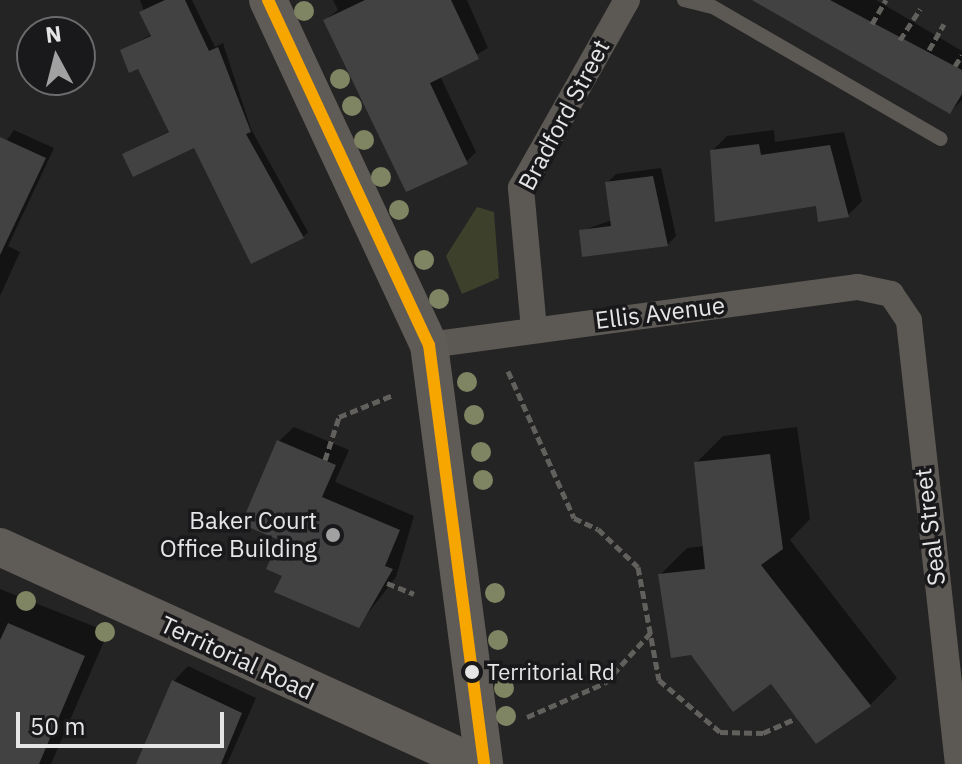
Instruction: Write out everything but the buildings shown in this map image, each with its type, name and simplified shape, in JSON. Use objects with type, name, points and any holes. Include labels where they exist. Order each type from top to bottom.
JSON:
[{"type":"street","points":[[268,0],[429,345],[484,764]]},
{"type":"street","name":"Bradford Street","points":[[534,329],[521,188],[627,0]]},
{"type":"street","name":"Ellis Avenue","points":[[429,345],[858,287],[891,294]]},
{"type":"street","name":"Seal Street","points":[[891,294],[909,321],[958,764]]},
{"type":"street","name":"Territorial Road","points":[[0,547],[476,764]]},
{"type":"lane","points":[[684,0],[713,7],[941,139]]},
{"type":"path","points":[[872,24],[886,0]]},
{"type":"path","points":[[900,40],[920,9]]},
{"type":"path","points":[[929,50],[944,24]]},
{"type":"path","points":[[955,66],[962,55]]},
{"type":"path","points":[[508,371],[574,518],[598,529],[638,567],[653,630],[651,668],[678,702],[720,732],[763,733],[796,718]]},
{"type":"path","points":[[325,460],[339,417],[393,395]]},
{"type":"path","points":[[387,583],[414,594]]},
{"type":"path","points":[[527,717],[605,683],[653,630]]},
{"type":"green space","points":[[477,207],[494,212],[499,278],[462,294],[446,256]]},
{"type":"transit line","points":[[268,0],[429,345],[484,764]]},
{"type":"place","name":"Baker Court Office Building","points":[[333,535]]},
{"type":"place","name":"Territorial Rd","points":[[472,672]]}]
